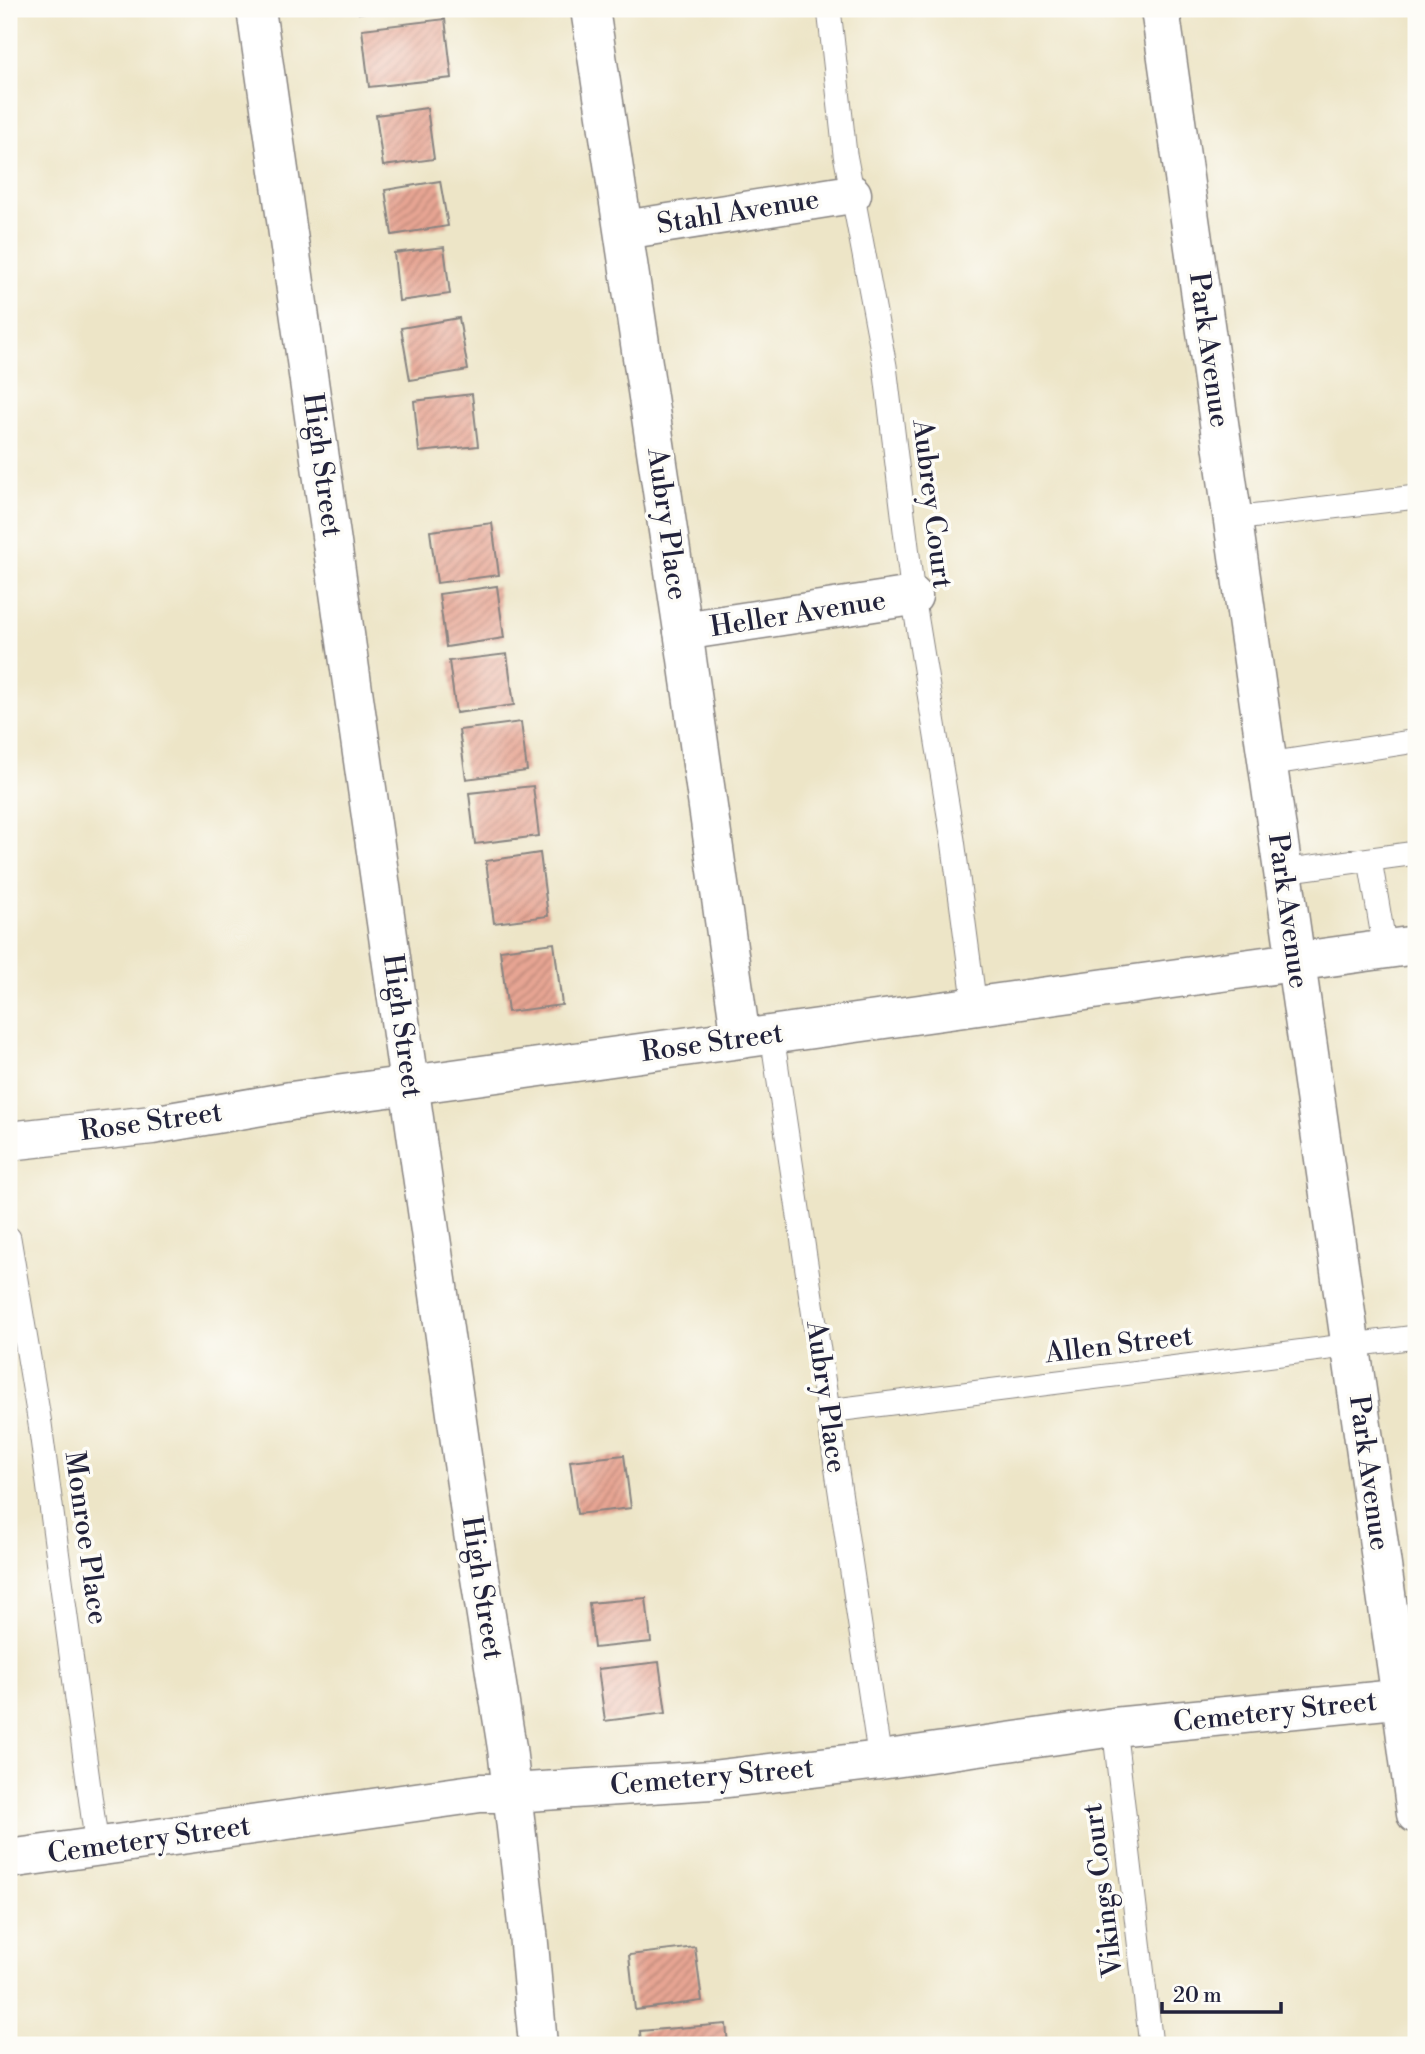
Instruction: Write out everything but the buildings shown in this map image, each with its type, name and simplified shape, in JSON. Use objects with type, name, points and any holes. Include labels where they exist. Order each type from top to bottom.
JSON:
[{"type":"street","name":"High Street","points":[[256,9],[473,1533],[507,1748],[538,2045]]},
{"type":"street","name":"Aubry Place","points":[[590,9],[683,631],[756,1037]]},
{"type":"street","name":"Park Avenue","points":[[1160,9],[1351,1346],[1409,1698],[1416,1814]]},
{"type":"street","name":"Stahl Avenue","points":[[624,230],[852,194]]},
{"type":"street","name":"Heller Avenue","points":[[683,631],[913,596]]},
{"type":"street","name":"Rose Street","points":[[9,1141],[152,1125],[291,1101],[1401,947]]},
{"type":"street","name":"Cemetery Street","points":[[9,1859],[480,1793],[711,1780],[880,1760],[1114,1727],[1409,1698]]},
{"type":"lane","name":"Aubrey Court","points":[[829,9],[845,154],[885,366],[913,596],[953,840],[975,1007]]},
{"type":"lane","points":[[1233,519],[1416,497]]},
{"type":"lane","points":[[1268,764],[1416,741]]},
{"type":"lane","points":[[1283,871],[1416,853]]},
{"type":"lane","points":[[1370,860],[1401,947]]},
{"type":"lane","name":"Aubry Place","points":[[756,1037],[828,1411],[880,1760]]},
{"type":"lane","name":"Monroe Place","points":[[9,1238],[40,1424],[97,1847]]},
{"type":"lane","name":"Allen Street","points":[[828,1411],[1416,1337]]},
{"type":"lane","name":"Vikings Court","points":[[1114,1727],[1151,2045]]}]
